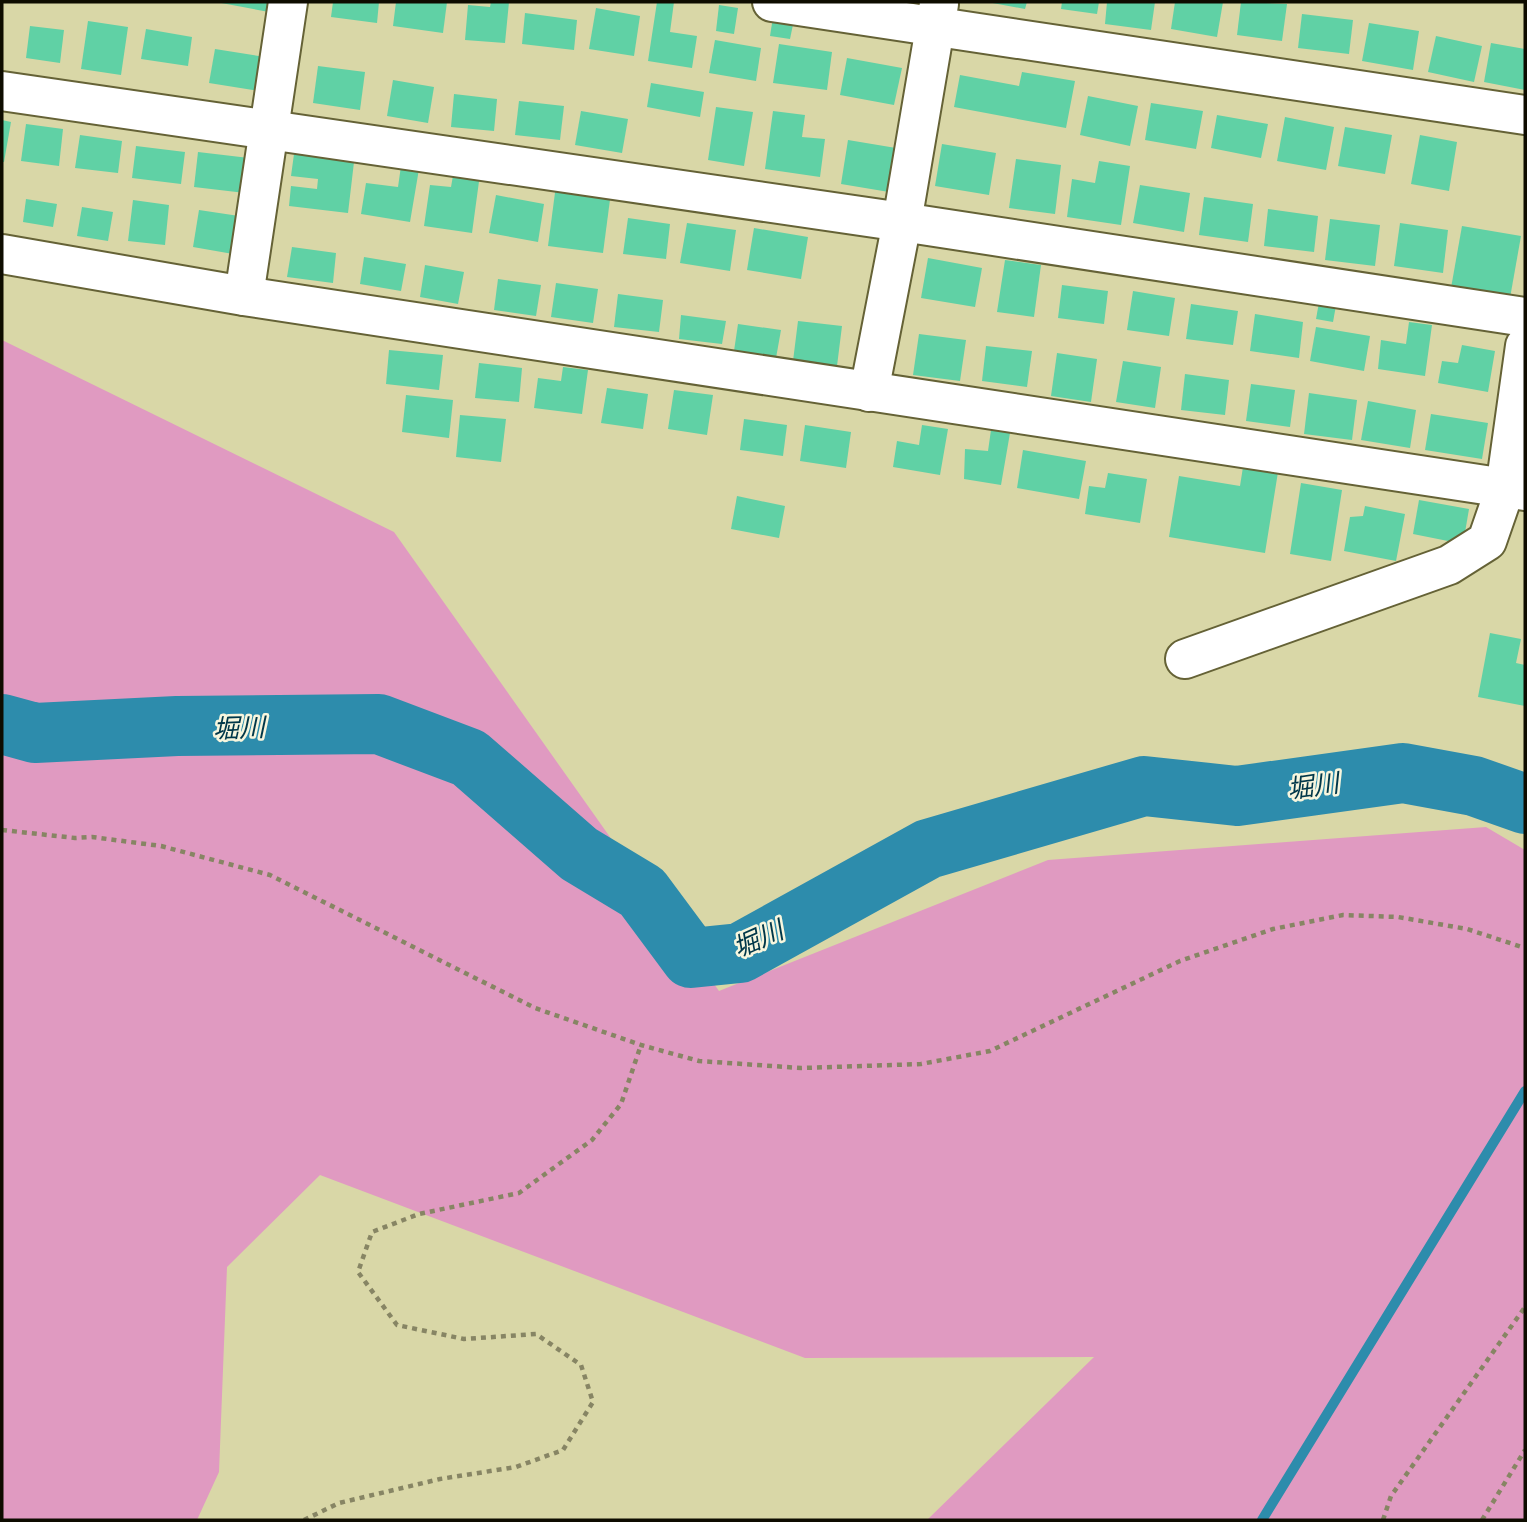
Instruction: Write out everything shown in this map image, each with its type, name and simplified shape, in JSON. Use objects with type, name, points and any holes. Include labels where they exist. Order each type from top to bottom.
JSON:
[{"type":"street","points":[[244,296],[288,2]]},
{"type":"street","points":[[772,2],[937,14],[1525,115]]},
{"type":"street","points":[[869,392],[902,222],[937,14]]},
{"type":"street","points":[[2,91],[902,222],[1525,317]]},
{"type":"street","points":[[2,254],[244,296],[1515,490]]},
{"type":"street","points":[[1185,659],[1449,565],[1487,541],[1515,490],[1525,346]]},
{"type":"path","points":[[2,830],[161,846],[270,875],[535,1008],[641,1045],[699,1061],[802,1068],[921,1064],[990,1051],[1180,961],[1273,929],[1343,915],[1398,917],[1467,929],[1525,948]]},
{"type":"path","points":[[304,1520],[339,1503],[440,1479],[516,1467],[563,1450],[593,1402],[580,1365],[536,1334],[464,1339],[397,1325],[358,1272],[372,1232],[419,1214],[519,1193],[592,1140],[621,1104],[641,1045]]},
{"type":"path","points":[[1383,1520],[1391,1496],[1525,1307]]},
{"type":"path","points":[[1482,1520],[1525,1450]]},
{"type":"shaded area","points":[[2,340],[394,532],[719,991],[1048,860],[1486,827],[1525,850],[1525,1520],[927,1520],[1094,1357],[805,1358],[320,1175],[227,1267],[219,1472],[197,1520],[2,1520]]},
{"type":"building","points":[[216,2],[271,2],[269,12]]},
{"type":"building","points":[[333,2],[379,2],[377,23],[331,17]]},
{"type":"building","points":[[396,2],[447,2],[443,33],[393,26]]},
{"type":"building","points":[[491,2],[509,2],[505,43],[465,40],[468,5],[490,7]]},
{"type":"building","points":[[657,2],[674,2],[670,32],[697,36],[692,68],[648,61]]},
{"type":"building","points":[[987,2],[1027,2],[1025,9]]},
{"type":"building","points":[[1062,2],[1099,2],[1097,14],[1061,9]]},
{"type":"building","points":[[1107,2],[1155,2],[1151,30],[1105,24]]},
{"type":"building","points":[[1175,2],[1223,2],[1217,37],[1171,29]]},
{"type":"building","points":[[1241,2],[1287,4],[1282,41],[1237,35]]},
{"type":"building","points":[[719,5],[738,8],[734,34],[716,31]]},
{"type":"building","points":[[596,8],[640,16],[634,56],[589,49]]},
{"type":"building","points":[[774,11],[795,15],[790,39],[770,36]]},
{"type":"building","points":[[525,13],[577,20],[574,50],[522,44]]},
{"type":"building","points":[[1302,14],[1353,20],[1349,54],[1298,48]]},
{"type":"building","points":[[88,21],[128,27],[121,75],[81,69]]},
{"type":"building","points":[[1369,23],[1419,31],[1413,70],[1362,61]]},
{"type":"building","points":[[30,26],[64,30],[60,63],[26,58]]},
{"type":"building","points":[[146,29],[192,37],[188,66],[141,59]]},
{"type":"building","points":[[1436,36],[1482,46],[1474,82],[1428,72]]},
{"type":"building","points":[[715,40],[761,48],[756,81],[709,73]]},
{"type":"building","points":[[1491,43],[1525,49],[1525,90],[1484,82]]},
{"type":"building","points":[[779,44],[832,52],[827,90],[773,83]]},
{"type":"building","points":[[215,49],[265,57],[259,91],[209,83]]},
{"type":"building","points":[[847,58],[902,68],[894,105],[840,95]]},
{"type":"building","points":[[318,66],[365,72],[360,110],[313,103]]},
{"type":"building","points":[[1022,72],[1075,81],[1066,128],[954,107],[960,75],[1019,86]]},
{"type":"building","points":[[393,80],[434,87],[428,123],[387,116]]},
{"type":"building","points":[[651,83],[704,92],[700,117],[647,107]]},
{"type":"building","points":[[454,94],[497,99],[494,131],[451,127]]},
{"type":"building","points":[[1088,96],[1138,106],[1130,146],[1080,135]]},
{"type":"building","points":[[519,101],[564,106],[560,140],[515,135]]},
{"type":"building","points":[[1151,103],[1203,111],[1196,149],[1145,140]]},
{"type":"building","points":[[716,107],[753,112],[744,166],[708,160]]},
{"type":"building","points":[[581,111],[628,119],[622,153],[575,145]]},
{"type":"building","points":[[773,111],[805,115],[802,137],[825,139],[820,177],[765,169]]},
{"type":"building","points":[[1217,115],[1268,124],[1261,158],[1211,148]]},
{"type":"building","points":[[1285,117],[1334,127],[1326,170],[1277,161]]},
{"type":"building","points":[[2,120],[11,122],[4,162],[2,162]]},
{"type":"building","points":[[26,124],[63,129],[59,166],[21,161]]},
{"type":"building","points":[[1345,127],[1392,135],[1385,174],[1338,166]]},
{"type":"building","points":[[80,135],[122,141],[118,173],[75,168]]},
{"type":"building","points":[[1420,135],[1457,142],[1449,191],[1411,184]]},
{"type":"building","points":[[848,140],[896,148],[889,192],[841,184]]},
{"type":"building","points":[[942,144],[996,153],[989,195],[935,186]]},
{"type":"building","points":[[136,146],[185,152],[181,184],[132,178]]},
{"type":"building","points":[[198,152],[249,158],[245,193],[194,187]]},
{"type":"building","points":[[294,154],[354,162],[348,213],[289,206],[291,186],[317,189],[318,179],[291,176]]},
{"type":"building","points":[[1016,159],[1061,165],[1055,214],[1009,208]]},
{"type":"building","points":[[1099,161],[1130,166],[1121,225],[1067,217],[1072,179],[1095,183]]},
{"type":"building","points":[[401,166],[419,169],[410,222],[361,214],[366,183],[398,187]]},
{"type":"building","points":[[454,170],[480,174],[472,233],[424,226],[430,185],[451,187]]},
{"type":"building","points":[[556,185],[611,192],[603,253],[548,246]]},
{"type":"building","points":[[1140,185],[1190,193],[1184,232],[1133,223]]},
{"type":"building","points":[[496,195],[544,204],[538,242],[489,233]]},
{"type":"building","points":[[1204,197],[1253,204],[1248,242],[1199,235]]},
{"type":"building","points":[[26,199],[57,204],[53,227],[23,222]]},
{"type":"building","points":[[133,200],[169,205],[165,245],[128,241]]},
{"type":"building","points":[[82,207],[113,212],[108,241],[77,236]]},
{"type":"building","points":[[1268,209],[1318,216],[1314,252],[1264,246]]},
{"type":"building","points":[[199,210],[239,216],[233,254],[193,247]]},
{"type":"building","points":[[628,218],[670,224],[666,259],[623,254]]},
{"type":"building","points":[[1330,219],[1380,225],[1375,266],[1325,260]]},
{"type":"building","points":[[687,223],[736,230],[730,271],[680,263]]},
{"type":"building","points":[[1400,223],[1448,230],[1443,273],[1394,266]]},
{"type":"building","points":[[1462,226],[1521,236],[1510,298],[1451,288]]},
{"type":"building","points":[[754,228],[808,237],[801,279],[747,270]]},
{"type":"building","points":[[292,247],[336,253],[333,283],[287,277]]},
{"type":"building","points":[[364,257],[406,264],[401,291],[360,284]]},
{"type":"building","points":[[928,258],[982,268],[975,307],[921,298]]},
{"type":"building","points":[[1005,260],[1041,265],[1034,317],[997,312]]},
{"type":"building","points":[[425,265],[464,272],[458,304],[420,297]]},
{"type":"building","points":[[498,279],[541,285],[536,316],[494,310]]},
{"type":"building","points":[[556,283],[598,289],[593,323],[551,317]]},
{"type":"building","points":[[1062,285],[1108,291],[1104,324],[1058,318]]},
{"type":"building","points":[[1133,291],[1175,298],[1169,336],[1127,330]]},
{"type":"building","points":[[618,294],[663,300],[659,332],[614,327]]},
{"type":"building","points":[[1320,297],[1337,300],[1333,322],[1316,319]]},
{"type":"building","points":[[1191,304],[1238,311],[1233,345],[1186,339]]},
{"type":"building","points":[[1255,314],[1303,322],[1299,358],[1250,351]]},
{"type":"building","points":[[681,315],[726,321],[722,344],[679,339]]},
{"type":"building","points":[[798,321],[842,326],[837,366],[793,361]]},
{"type":"building","points":[[1409,322],[1432,325],[1425,376],[1378,369],[1381,340],[1406,344]]},
{"type":"building","points":[[738,324],[781,330],[776,358],[734,351]]},
{"type":"building","points":[[1316,327],[1370,336],[1364,371],[1310,361]]},
{"type":"building","points":[[919,334],[966,340],[960,381],[913,375]]},
{"type":"building","points":[[1462,345],[1495,351],[1488,392],[1438,383],[1442,361],[1458,363]]},
{"type":"building","points":[[986,346],[1032,351],[1027,387],[982,381]]},
{"type":"building","points":[[389,350],[443,355],[439,390],[386,384]]},
{"type":"building","points":[[1057,353],[1097,359],[1091,402],[1051,396]]},
{"type":"building","points":[[1123,361],[1161,367],[1155,408],[1116,402]]},
{"type":"building","points":[[479,363],[522,368],[519,402],[475,398]]},
{"type":"building","points":[[563,367],[588,370],[582,414],[534,408],[538,378],[561,381]]},
{"type":"building","points":[[1185,374],[1229,380],[1225,415],[1181,410]]},
{"type":"building","points":[[1251,384],[1295,390],[1290,427],[1246,421]]},
{"type":"building","points":[[607,388],[648,394],[643,429],[601,423]]},
{"type":"building","points":[[674,390],[713,395],[707,435],[668,429]]},
{"type":"building","points":[[1309,393],[1357,400],[1352,440],[1304,434]]},
{"type":"building","points":[[406,395],[453,400],[449,438],[402,432]]},
{"type":"building","points":[[1368,401],[1416,410],[1410,448],[1361,440]]},
{"type":"building","points":[[1431,414],[1488,423],[1482,459],[1425,450]]},
{"type":"building","points":[[460,415],[506,419],[501,462],[456,457]]},
{"type":"building","points":[[744,419],[787,425],[783,456],[740,450]]},
{"type":"building","points":[[805,425],[851,432],[846,468],[800,461]]},
{"type":"building","points":[[922,425],[948,429],[940,475],[893,467],[897,441],[919,445]]},
{"type":"building","points":[[991,430],[1010,433],[1001,485],[964,479],[965,449],[988,451]]},
{"type":"building","points":[[1023,450],[1086,461],[1079,499],[1017,488]]},
{"type":"building","points":[[1243,467],[1278,472],[1265,553],[1169,537],[1179,476],[1240,486]]},
{"type":"building","points":[[1108,473],[1147,479],[1140,523],[1085,514],[1089,486],[1105,488]]},
{"type":"building","points":[[1301,483],[1342,490],[1331,561],[1290,554]]},
{"type":"building","points":[[737,496],[785,506],[779,538],[731,529]]},
{"type":"building","points":[[1419,500],[1469,509],[1463,544],[1413,534]]},
{"type":"building","points":[[1365,506],[1405,514],[1396,561],[1344,551],[1350,517],[1363,516]]},
{"type":"building","points":[[1490,633],[1521,639],[1516,663],[1525,665],[1525,706],[1478,697]]},
{"type":"waterway","name":"堀川","points":[[2,724],[35,733],[177,726],[379,724],[469,758],[579,854],[642,892],[691,958],[740,953],[928,849],[1144,786],[1237,796],[1403,773],[1474,786],[1525,804]]},
{"type":"waterway","points":[[1262,1520],[1525,1091]]}]
